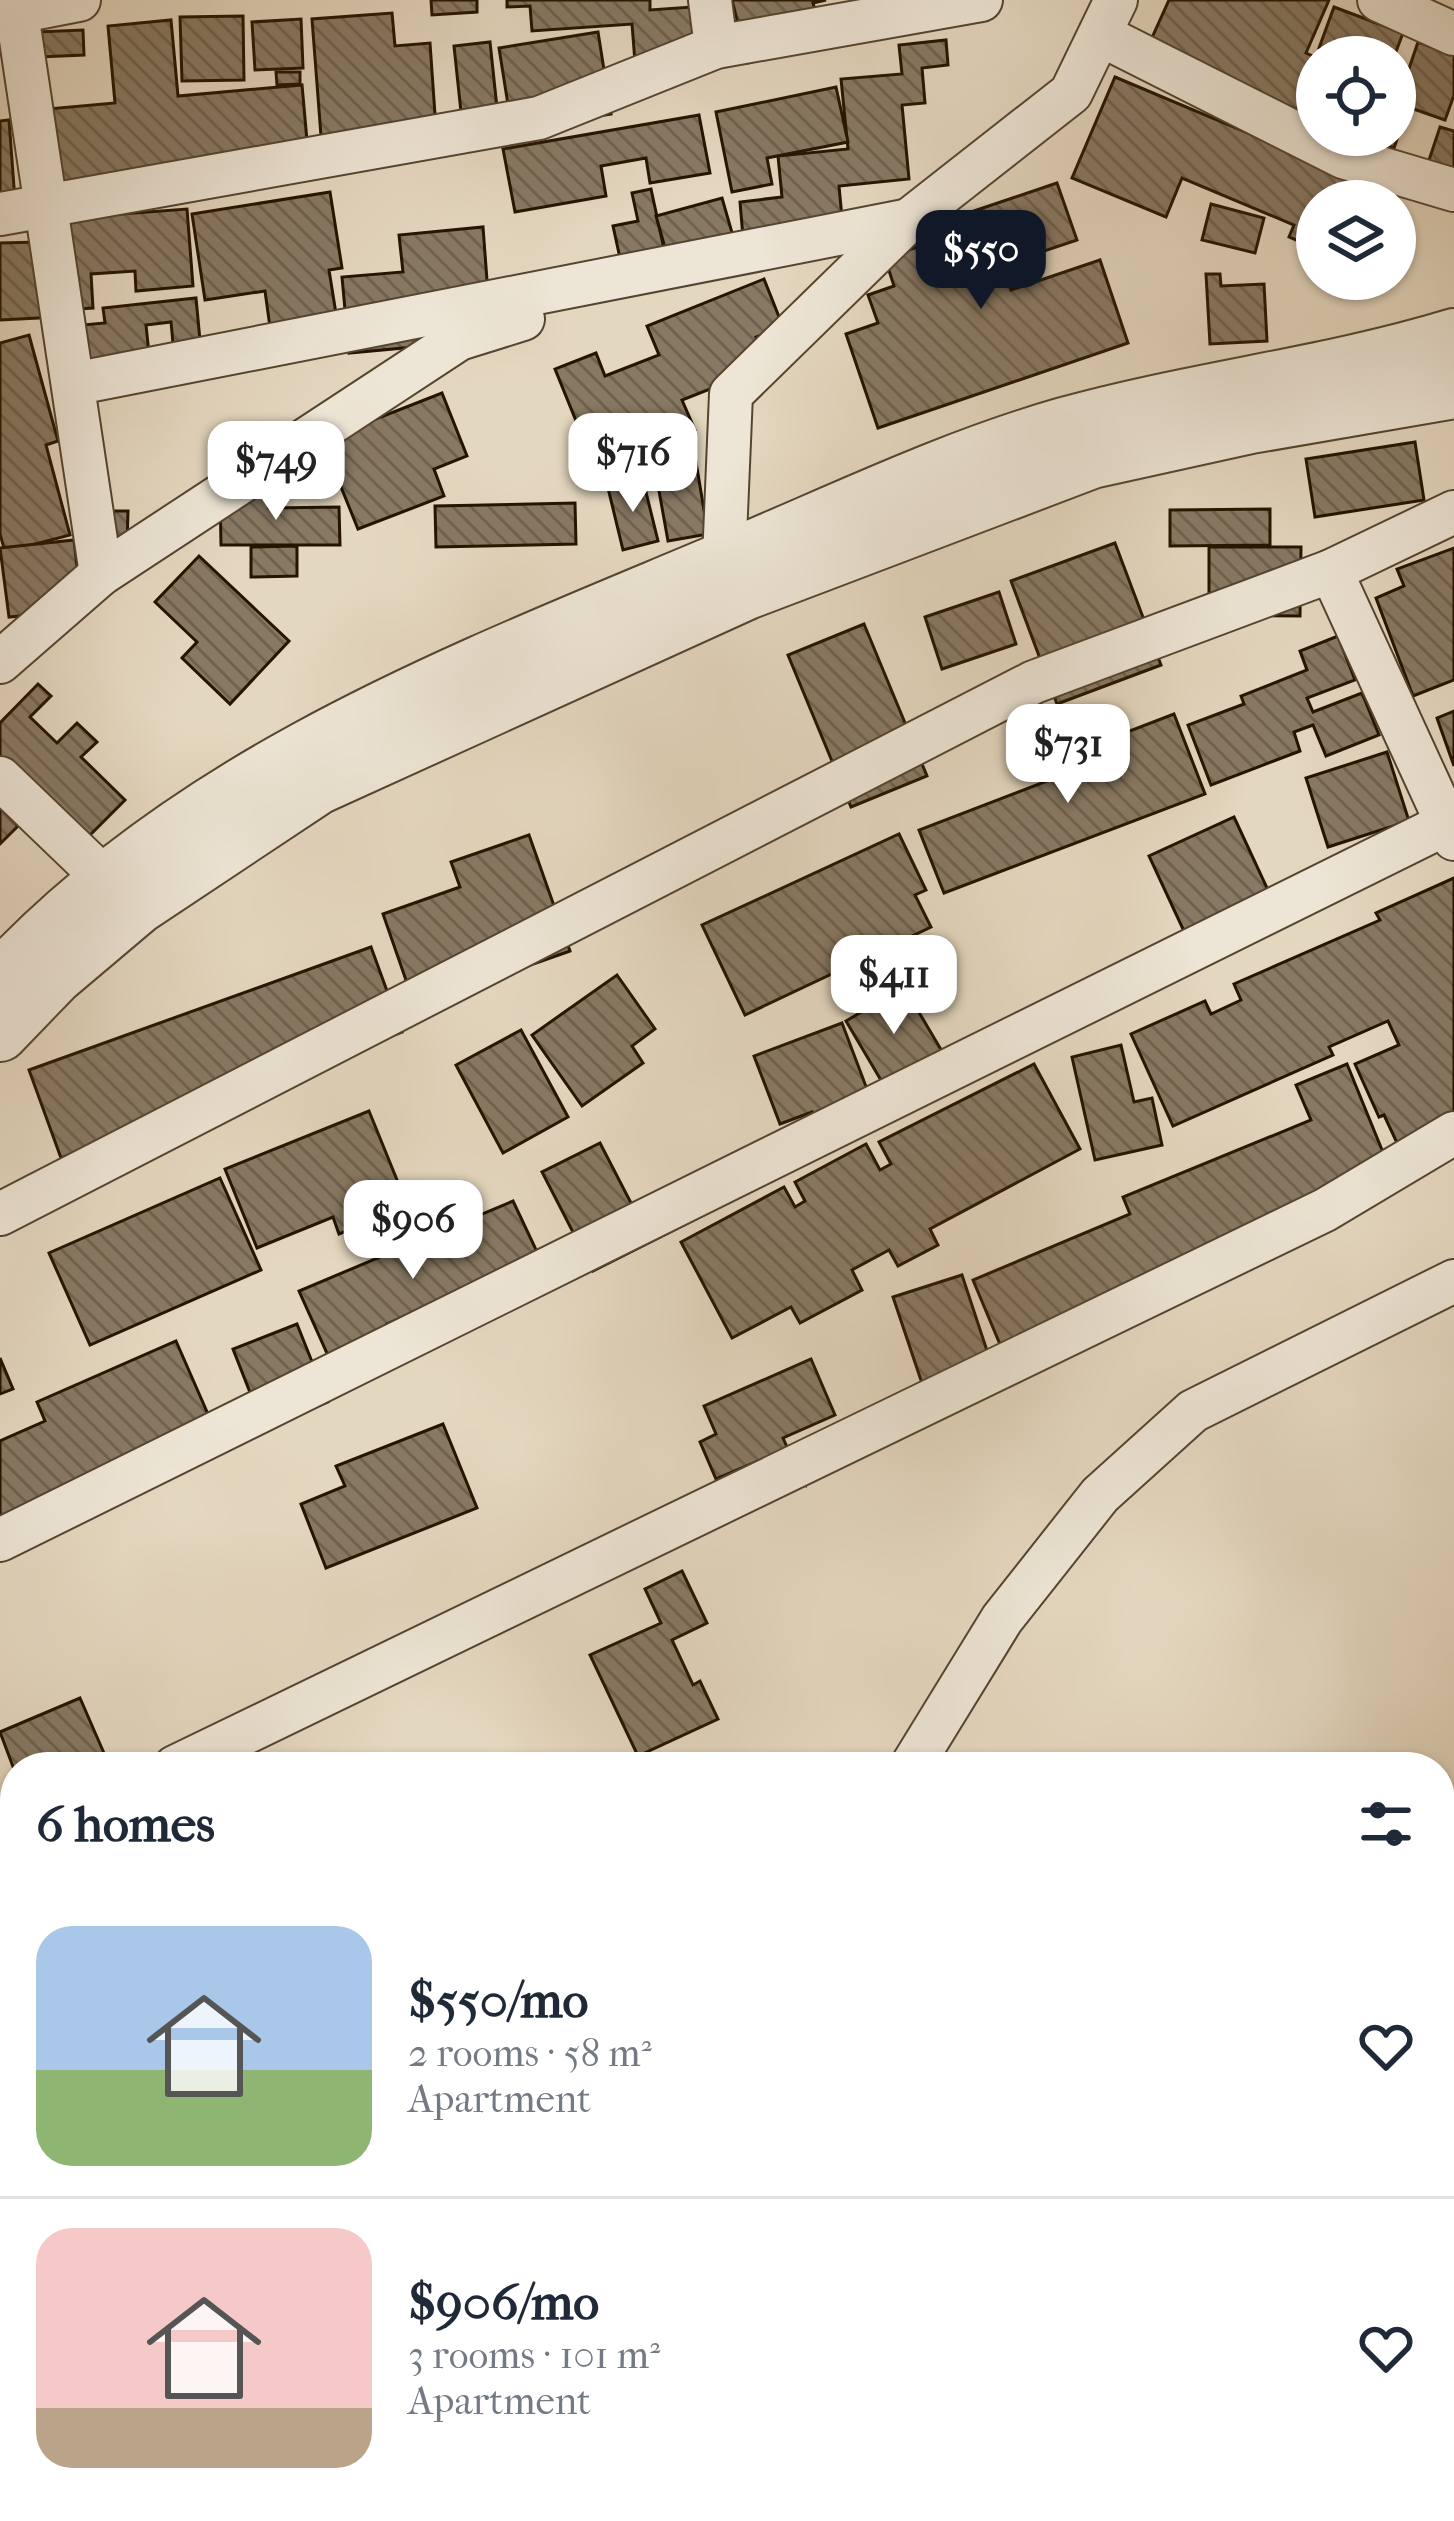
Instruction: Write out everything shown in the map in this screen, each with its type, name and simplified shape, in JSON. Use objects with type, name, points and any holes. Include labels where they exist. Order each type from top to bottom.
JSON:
[{"type":"street","points":[[79,0],[13,23],[101,574]]},
{"type":"street","points":[[710,0],[716,47]]},
{"type":"street","points":[[0,214],[538,118],[716,47],[981,0]]},
{"type":"street","points":[[1379,0],[1454,34]]},
{"type":"street","points":[[724,560],[731,394],[909,220],[1071,93],[1108,18],[1343,157],[1454,190]]},
{"type":"street","points":[[73,384],[909,220]]},
{"type":"street","points":[[0,662],[101,574],[459,339],[713,258]]},
{"type":"street","points":[[0,978],[104,879],[305,746],[496,655],[951,464],[1059,427],[1454,336]]},
{"type":"street","points":[[0,1034],[56,977],[139,906],[239,835],[355,769],[641,639],[919,524],[1092,461],[1251,426],[1454,391]]},
{"type":"street","points":[[0,1214],[1034,682],[1331,571],[1454,512]]},
{"type":"street","points":[[0,1540],[1452,828],[1331,571]]},
{"type":"street","points":[[0,778],[104,879]]},
{"type":"street","points":[[206,1752],[1325,1210],[1454,1133]]},
{"type":"street","points":[[920,1752],[1002,1619],[1100,1495],[1193,1411],[1454,1281]]},
{"type":"building","points":[[431,0],[477,0],[477,12],[432,15]]},
{"type":"building","points":[[507,0],[650,0],[650,10],[706,6],[711,70],[636,75],[632,24],[532,31],[530,6],[507,7]]},
{"type":"building","points":[[732,0],[826,0],[813,3],[824,43],[748,63]]},
{"type":"building","points":[[1169,0],[1329,0],[1313,36],[1296,36],[1294,117],[1146,51]]},
{"type":"building","points":[[1334,7],[1403,33],[1402,36],[1323,36]]},
{"type":"building","points":[[392,13],[395,46],[430,43],[436,129],[322,149],[312,19]]},
{"type":"building","points":[[243,16],[244,80],[182,81],[180,17]]},
{"type":"building","points":[[301,19],[303,68],[255,70],[252,22]]},
{"type":"building","points":[[171,20],[178,96],[302,85],[309,163],[32,189],[25,111],[115,103],[108,26]]},
{"type":"building","points":[[83,30],[84,55],[16,58],[14,33]]},
{"type":"building","points":[[598,32],[611,114],[512,130],[499,48]]},
{"type":"building","points":[[946,40],[948,65],[922,68],[925,103],[902,105],[909,179],[839,186],[844,239],[744,249],[740,202],[782,197],[778,156],[848,149],[841,79],[902,74],[899,45]]},
{"type":"building","points":[[490,42],[497,108],[461,112],[454,46]]},
{"type":"building","points":[[1418,42],[1454,55],[1454,95],[1445,120],[1416,110]]},
{"type":"building","points":[[276,72],[300,72],[300,84],[277,85]]},
{"type":"building","points":[[1115,77],[1359,180],[1296,180],[1296,240],[1289,237],[1294,225],[1182,178],[1166,217],[1072,178]]},
{"type":"building","points":[[836,87],[848,142],[767,158],[772,184],[732,192],[716,112]]},
{"type":"building","points":[[699,115],[710,173],[650,183],[646,158],[601,166],[606,196],[515,212],[503,149]]},
{"type":"building","points":[[9,120],[16,214],[0,215],[0,121]]},
{"type":"building","points":[[1440,127],[1454,131],[1454,186],[1424,175]]},
{"type":"building","points":[[1057,183],[1077,240],[1002,265],[1011,290],[1100,260],[1128,343],[878,428],[846,334],[878,323],[868,295],[894,286],[885,258],[964,231],[959,216]]},
{"type":"building","points":[[651,189],[669,272],[625,281],[613,226],[638,221],[632,193]]},
{"type":"building","points":[[330,192],[342,268],[329,270],[341,345],[274,356],[265,291],[205,300],[192,214]]},
{"type":"building","points":[[722,198],[741,264],[675,283],[656,216]]},
{"type":"building","points":[[1211,204],[1264,218],[1255,253],[1202,240]]},
{"type":"building","points":[[187,209],[193,286],[136,291],[135,271],[91,274],[93,308],[61,310],[55,219]]},
{"type":"building","points":[[483,227],[489,307],[468,342],[349,353],[342,277],[403,272],[399,235]]},
{"type":"building","points":[[39,242],[57,317],[0,320],[0,243]]},
{"type":"building","points":[[1206,274],[1220,274],[1221,286],[1264,284],[1267,341],[1210,344]]},
{"type":"building","points":[[764,279],[783,327],[756,337],[768,366],[682,400],[695,430],[596,470],[555,369],[596,353],[605,376],[659,355],[647,326]]},
{"type":"building","points":[[196,298],[201,351],[174,354],[171,322],[146,325],[151,373],[77,380],[71,326],[105,323],[103,308]]},
{"type":"building","points":[[29,335],[58,441],[46,445],[70,535],[5,552],[0,534],[0,343]]},
{"type":"building","points":[[442,393],[467,456],[434,469],[444,496],[358,529],[322,440]]},
{"type":"building","points":[[1415,442],[1424,500],[1315,517],[1306,459]]},
{"type":"building","points":[[695,456],[708,534],[668,541],[654,463]]},
{"type":"building","points":[[643,480],[658,541],[623,550],[608,488]]},
{"type":"building","points":[[220,495],[269,495],[269,508],[339,507],[340,545],[221,545]]},
{"type":"building","points":[[575,503],[576,544],[436,547],[435,506]]},
{"type":"building","points":[[1270,509],[1270,545],[1170,546],[1170,510]]},
{"type":"building","points":[[102,511],[128,511],[127,545],[101,545]]},
{"type":"building","points":[[74,540],[82,610],[9,617],[0,548]]},
{"type":"building","points":[[1115,543],[1161,665],[1057,704],[1011,581]]},
{"type":"building","points":[[297,546],[297,576],[251,577],[251,547]]},
{"type":"building","points":[[1209,547],[1301,547],[1300,616],[1209,615]]},
{"type":"building","points":[[1454,548],[1454,680],[1413,696],[1376,598],[1404,586],[1397,569]]},
{"type":"building","points":[[199,556],[289,641],[230,704],[182,658],[197,642],[155,602]]},
{"type":"building","points":[[999,592],[1016,644],[942,669],[925,617]]},
{"type":"building","points":[[864,624],[927,776],[851,807],[788,655]]},
{"type":"building","points":[[1338,636],[1355,680],[1307,698],[1313,712],[1362,693],[1379,735],[1326,756],[1313,725],[1294,732],[1300,751],[1211,785],[1188,725],[1244,704],[1241,696],[1307,670],[1300,651]]},
{"type":"building","points":[[38,684],[51,696],[30,717],[57,743],[77,723],[97,742],[81,757],[125,800],[89,836],[0,770],[0,723]]},
{"type":"building","points":[[1454,711],[1454,766],[1437,718]]},
{"type":"building","points":[[1174,714],[1205,794],[944,893],[919,830],[1099,761],[1093,745]]},
{"type":"building","points":[[1387,752],[1409,821],[1328,847],[1306,778]]},
{"type":"building","points":[[0,807],[18,826],[0,844]]},
{"type":"building","points":[[1234,817],[1274,903],[1189,942],[1149,856]]},
{"type":"building","points":[[899,834],[926,890],[915,895],[931,927],[745,1015],[702,925]]},
{"type":"building","points":[[529,835],[570,951],[415,1006],[383,914],[460,887],[451,862]]},
{"type":"building","points":[[1454,878],[1454,1156],[1412,1175],[1384,1115],[1379,1117],[1355,1064],[1399,1045],[1388,1021],[1329,1047],[1333,1055],[1173,1126],[1131,1034],[1205,1001],[1211,1014],[1241,1000],[1234,984],[1380,920],[1376,913]]},
{"type":"building","points":[[371,947],[402,1032],[61,1158],[29,1070]]},
{"type":"building","points":[[617,975],[655,1029],[632,1046],[643,1063],[582,1106],[532,1035]]},
{"type":"building","points":[[904,987],[943,1053],[885,1087],[846,1021]]},
{"type":"building","points":[[842,1023],[873,1105],[817,1126],[812,1112],[780,1124],[754,1056]]},
{"type":"building","points":[[521,1030],[568,1117],[503,1153],[456,1065]]},
{"type":"building","points":[[1121,1045],[1134,1102],[1152,1098],[1162,1145],[1095,1160],[1072,1057]]},
{"type":"building","points":[[1034,1064],[1080,1149],[930,1229],[938,1245],[898,1266],[889,1250],[852,1270],[862,1290],[800,1323],[791,1307],[732,1338],[681,1242],[784,1187],[795,1207],[805,1201],[795,1182],[866,1144],[880,1170],[891,1164],[879,1142]]},
{"type":"building","points":[[1347,1064],[1393,1177],[1080,1305],[1089,1327],[1007,1361],[973,1280],[1130,1214],[1123,1197],[1311,1120],[1296,1085]]},
{"type":"building","points":[[369,1111],[408,1207],[339,1234],[333,1217],[257,1248],[225,1169]]},
{"type":"building","points":[[600,1143],[632,1205],[746,1147],[765,1184],[593,1271],[542,1172]]},
{"type":"building","points":[[220,1178],[261,1270],[90,1345],[49,1253]]},
{"type":"building","points":[[513,1201],[539,1256],[387,1324],[397,1344],[335,1371],[299,1291]]},
{"type":"building","points":[[962,1275],[997,1381],[929,1404],[893,1297]]},
{"type":"building","points":[[297,1324],[328,1402],[264,1428],[233,1349]]},
{"type":"building","points":[[176,1341],[218,1437],[0,1540],[0,1441],[45,1421],[37,1402]]},
{"type":"building","points":[[0,1358],[13,1389],[0,1394]]},
{"type":"building","points":[[811,1359],[835,1415],[783,1438],[804,1485],[756,1462],[716,1479],[700,1442],[716,1434],[704,1406]]},
{"type":"building","points":[[443,1424],[477,1508],[326,1568],[301,1504],[345,1486],[336,1466]]},
{"type":"building","points":[[682,1571],[707,1623],[672,1640],[693,1685],[700,1681],[718,1719],[647,1752],[636,1752],[590,1655],[661,1623],[645,1589]]},
{"type":"building","points":[[80,1698],[103,1752],[8,1752],[0,1732]]}]
